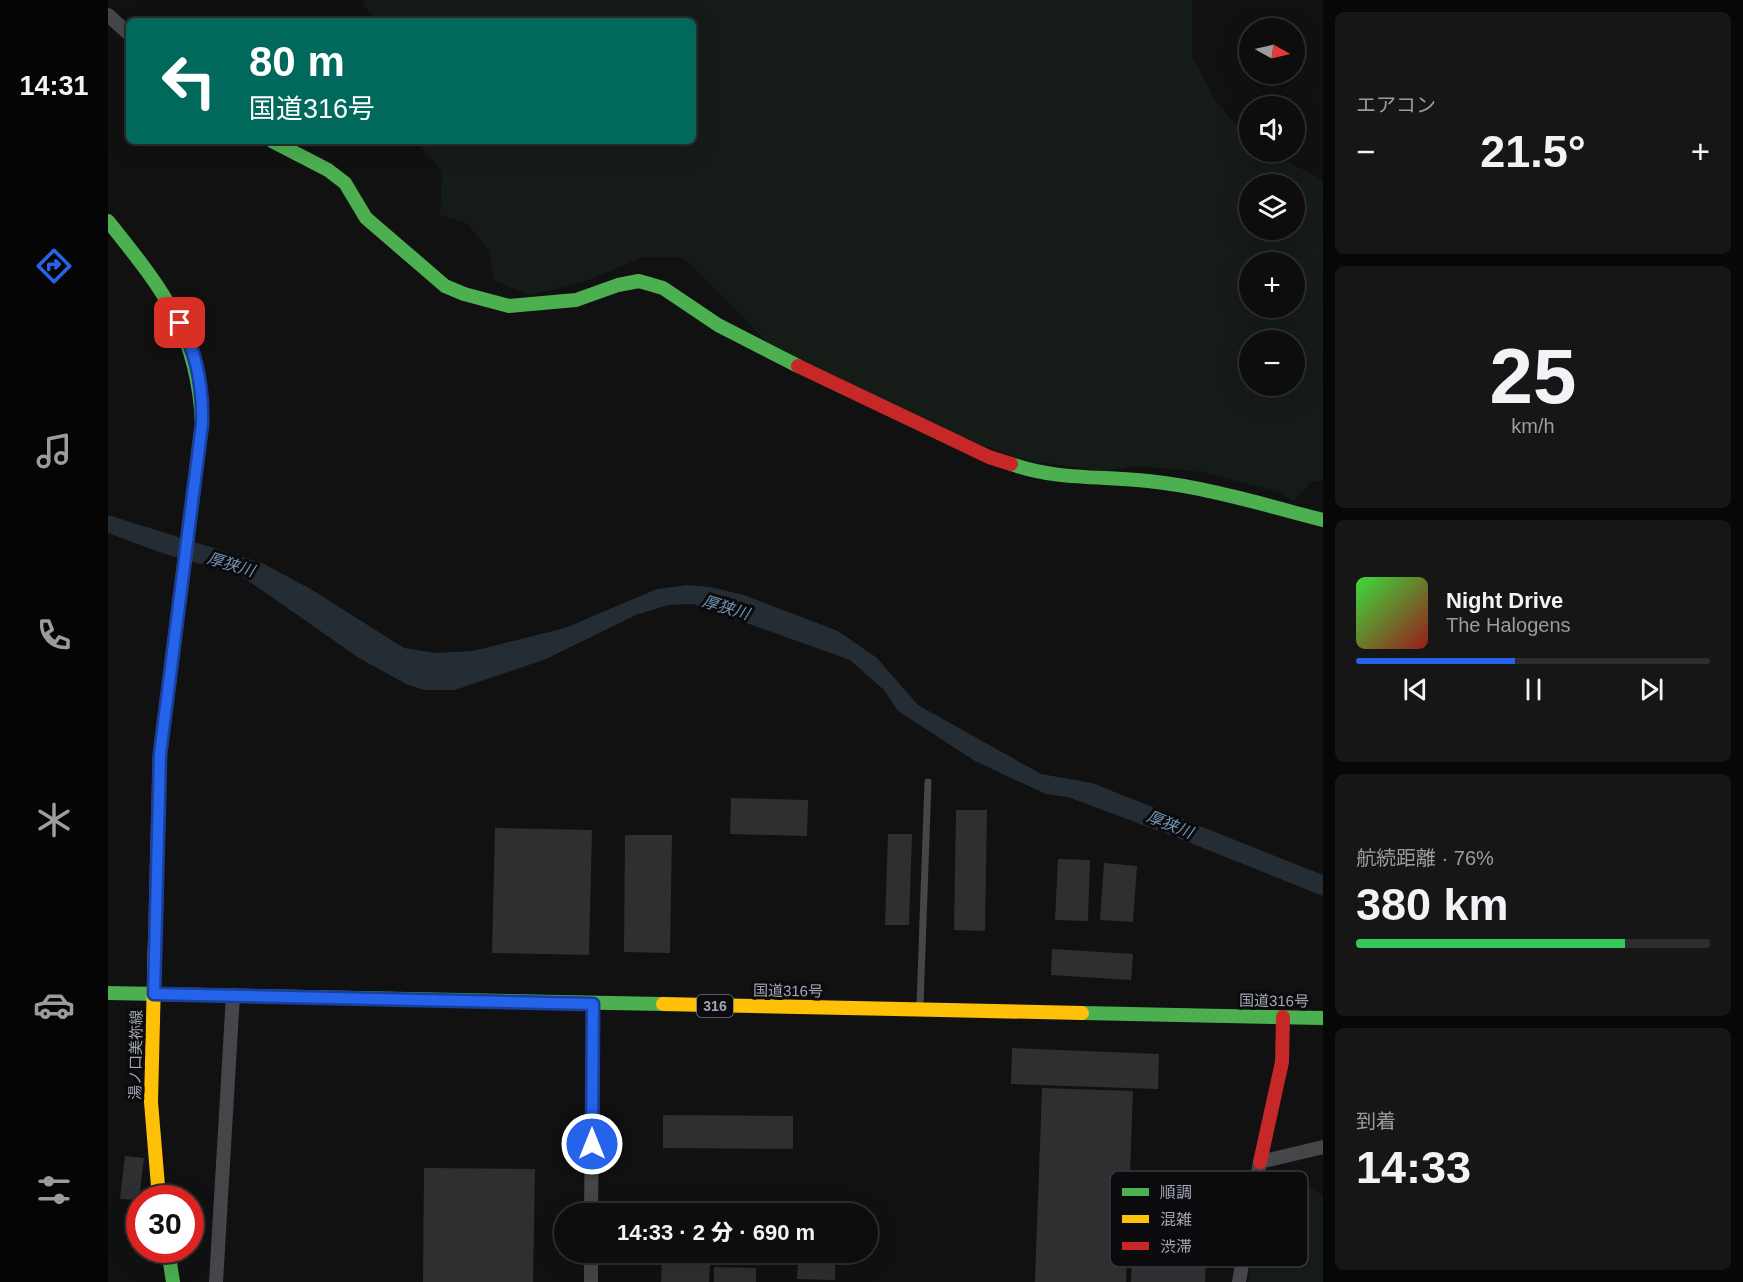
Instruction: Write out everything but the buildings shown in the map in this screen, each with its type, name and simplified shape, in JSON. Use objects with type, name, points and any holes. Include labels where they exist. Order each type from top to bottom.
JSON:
[{"type":"main road","points":[[278,144],[328,170],[345,183],[366,218],[382,234],[445,286],[464,294],[509,306],[534,305],[576,300],[618,285],[639,281],[663,288],[718,325],[854,394],[989,457],[1022,468],[1058,475],[1148,481],[1211,491],[1323,520]]},
{"type":"main road","name":"湯ノ口美祢線","points":[[108,221],[164,294],[188,338],[203,396],[195,485],[160,754],[151,1101],[158,1185]]},
{"type":"main road","name":"国道316号","points":[[108,993],[1323,1018]]},
{"type":"main road","points":[[1260,1162],[1282,1062],[1283,1017]]},
{"type":"main road","points":[[170,1263],[173,1282]]},
{"type":"street","points":[[108,15],[126,31]]},
{"type":"street","points":[[216,1282],[233,995]]},
{"type":"street","points":[[591,1203],[593,1004]]},
{"type":"street","points":[[1258,1171],[1260,1162],[1323,1147]]},
{"type":"street","points":[[591,1263],[591,1282]]},
{"type":"street","points":[[1239,1282],[1242,1267]]},
{"type":"lane","points":[[920,1010],[928,783]]},
{"type":"shaded area","points":[[364,0],[1192,0],[1192,56],[1217,103],[1239,127],[1239,162],[1290,162],[1323,181],[1323,481],[1311,482],[1294,501],[1278,492],[1202,472],[1136,466],[1104,471],[1022,460],[939,428],[783,358],[682,257],[643,257],[586,281],[530,295],[495,281],[488,250],[468,224],[440,215],[442,171],[416,144],[696,144],[696,18],[374,18],[363,5]]},
{"type":"shaded area","points":[[1308,1186],[1323,1195],[1323,1282],[1247,1282],[1251,1267],[1308,1267]]},
{"type":"water","name":"厚狭川","points":[[108,515],[262,563],[309,588],[404,648],[437,653],[473,651],[565,628],[657,589],[688,585],[710,587],[744,595],[838,631],[877,658],[918,705],[1041,774],[1092,783],[1323,875],[1323,896],[1178,838],[1068,797],[1046,794],[1013,779],[975,761],[898,711],[884,690],[850,660],[693,604],[668,605],[636,615],[546,659],[455,690],[424,690],[406,684],[359,658],[240,575],[162,553],[108,533]]},
{"type":"traffic: fast","points":[[278,144],[328,170],[345,183],[366,218],[445,286],[464,294],[509,306],[576,300],[618,285],[639,281],[663,288],[718,325],[798,366]]},
{"type":"traffic: fast","points":[[108,221],[161,291],[174,314],[193,363],[202,424],[160,754],[159,779]]},
{"type":"traffic: fast","points":[[1011,464],[1044,473],[1170,484],[1236,497],[1323,520]]},
{"type":"traffic: fast","points":[[108,993],[663,1004]]},
{"type":"traffic: fast","points":[[1082,1013],[1323,1018]]},
{"type":"traffic: fast","points":[[170,1263],[173,1282]]},
{"type":"traffic: slow","points":[[155,939],[151,1102],[158,1185]]},
{"type":"traffic: slow","points":[[663,1004],[1082,1013]]},
{"type":"traffic: jam","points":[[798,366],[989,457],[1011,464]]},
{"type":"traffic: jam","points":[[155,939],[159,779]]},
{"type":"traffic: jam","points":[[1260,1162],[1282,1062],[1283,1017]]},
{"type":"route","points":[[180,323],[188,338],[197,366],[203,396],[202,424],[160,754],[154,994],[593,1004],[592,1144]]}]
